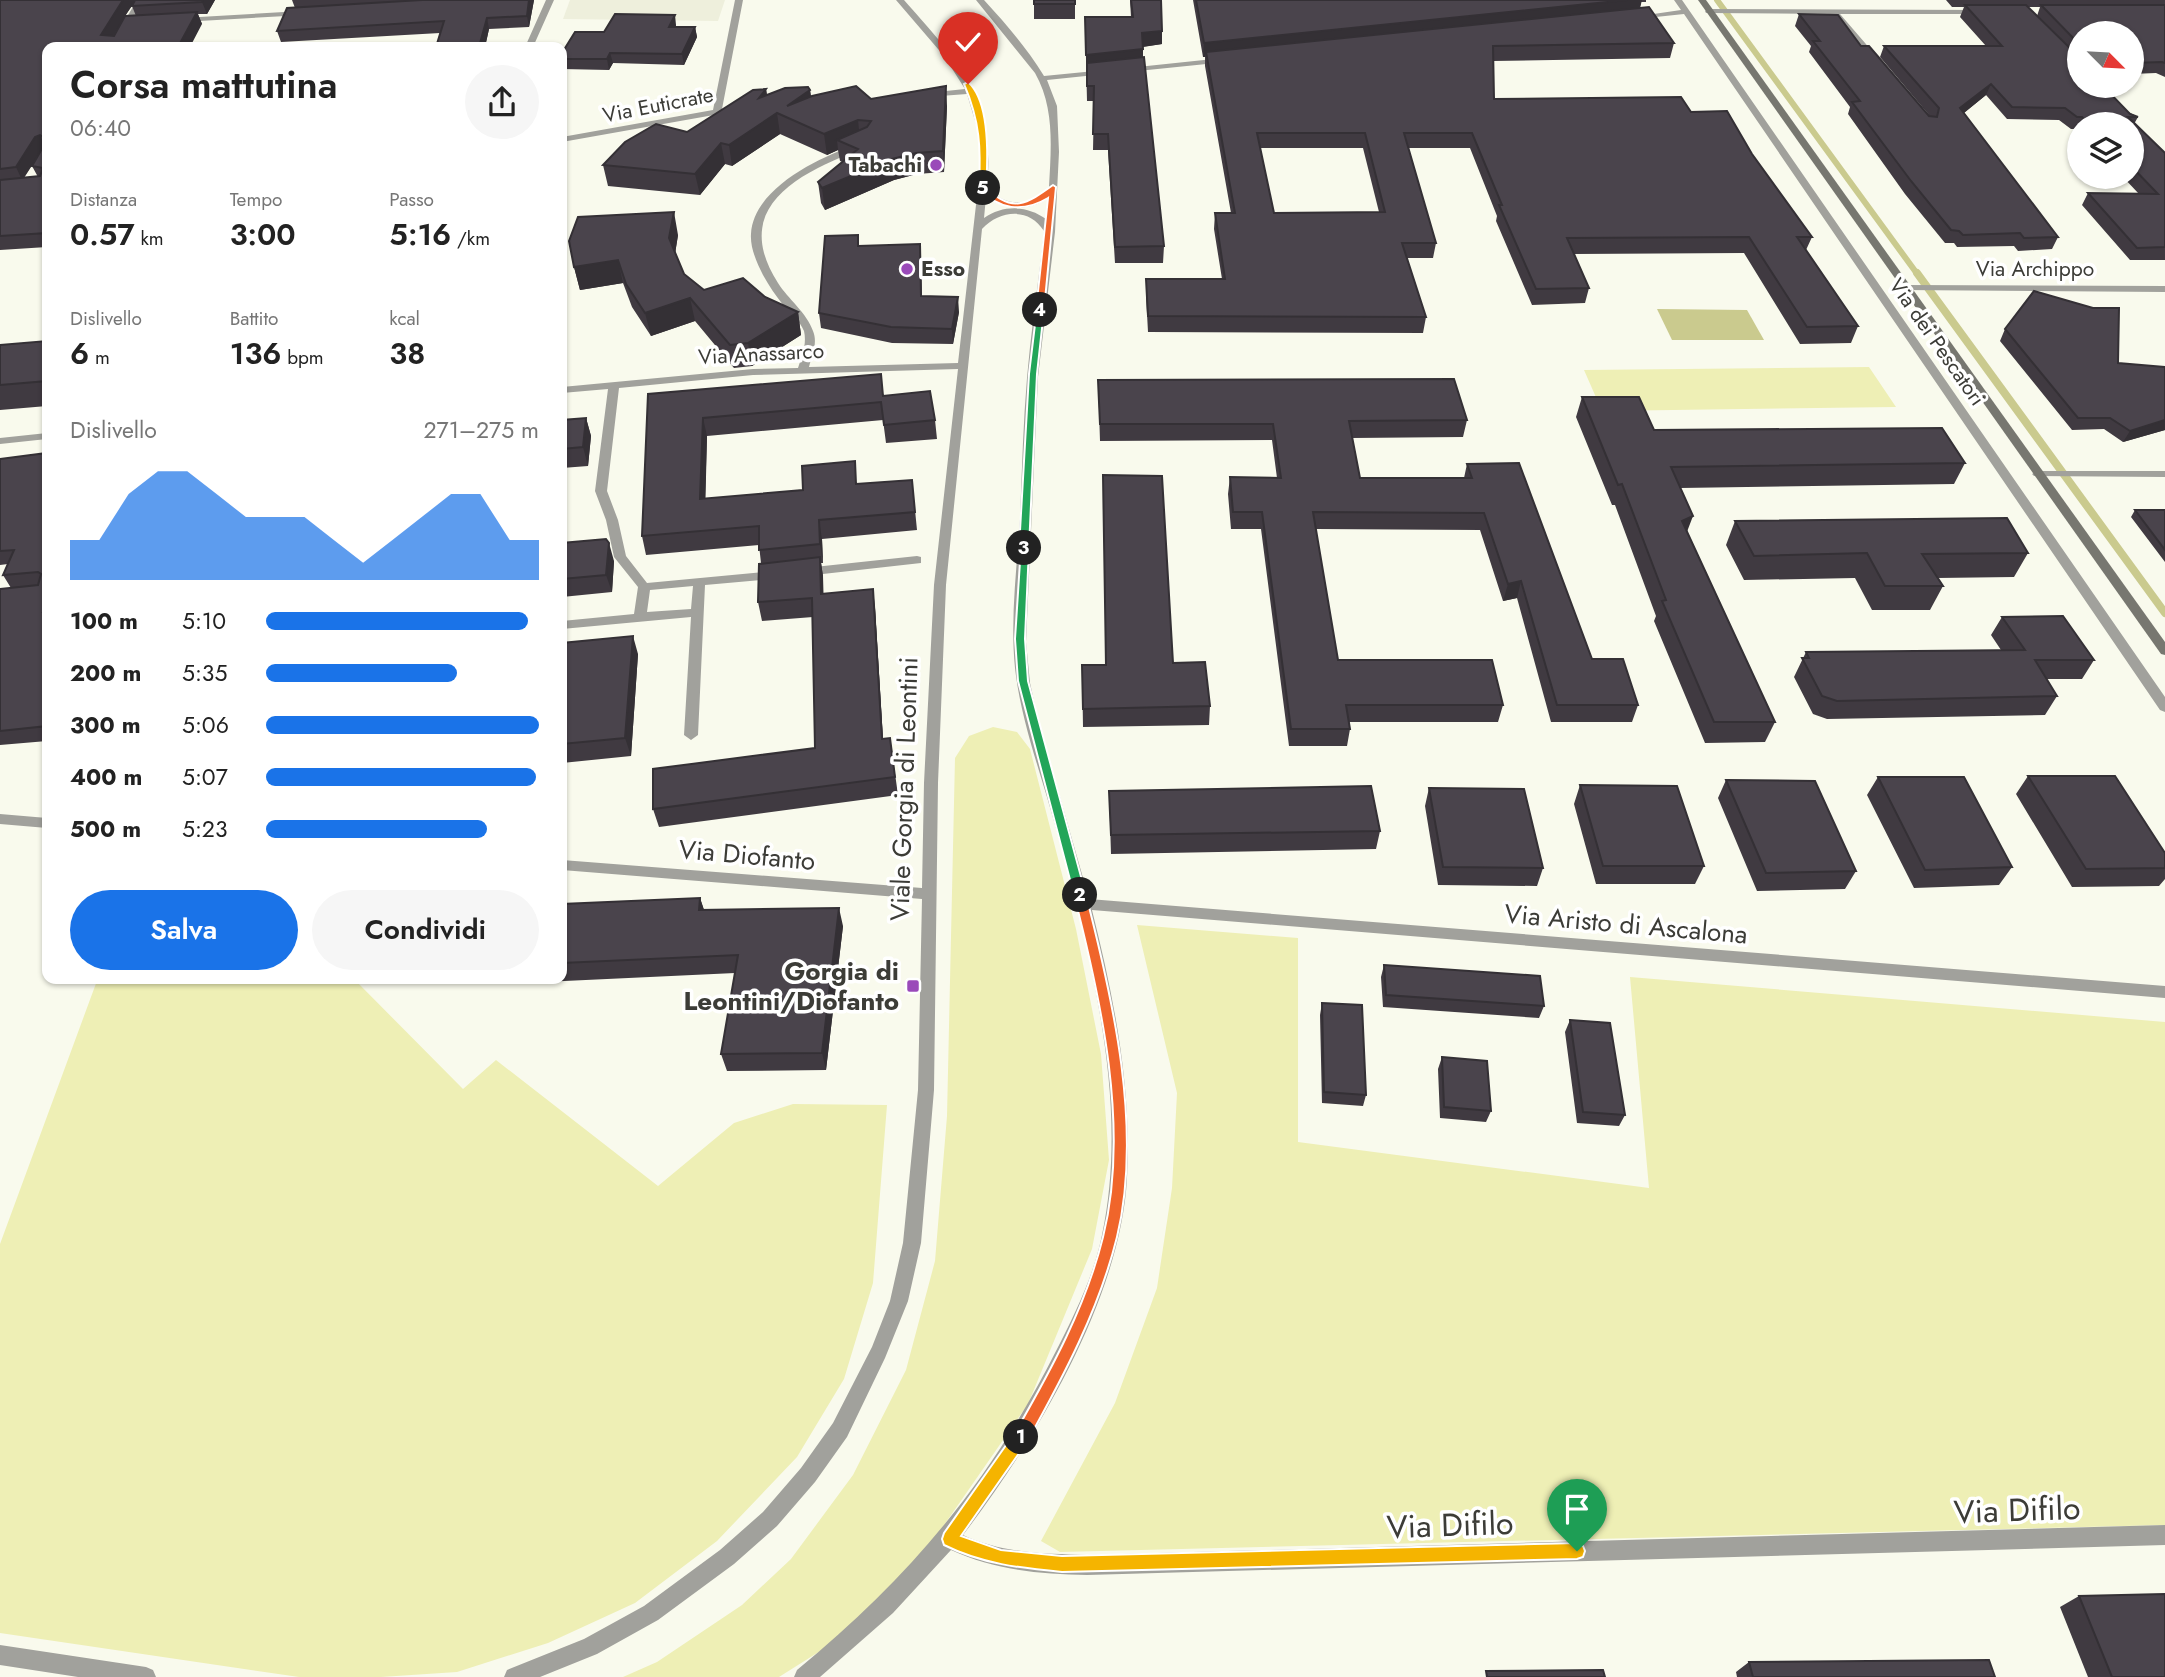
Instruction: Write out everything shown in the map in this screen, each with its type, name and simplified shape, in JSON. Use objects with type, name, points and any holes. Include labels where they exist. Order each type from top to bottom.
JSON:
[{"type":"street","points":[[116,42],[141,0]]},
{"type":"street","points":[[531,42],[550,0]]},
{"type":"street","points":[[717,111],[739,0]]},
{"type":"street","name":"Viale Gorgia di Leontini","points":[[514,1677],[619,1633],[675,1597],[719,1564],[770,1518],[789,1498],[840,1430],[890,1327],[905,1280],[912,1243],[926,1090],[928,894],[940,585],[983,188],[985,145],[971,91],[948,52],[900,0]]},
{"type":"street","points":[[804,1677],[877,1616],[950,1539],[1008,1459],[1048,1389],[1089,1302],[1110,1236],[1119,1168],[1118,1100],[1098,963],[1029,707],[1020,649],[1033,374],[1050,232],[1054,122],[1051,98],[1044,78],[980,0]]},
{"type":"street","name":"Via dei Pescatori","points":[[1678,0],[2165,707]]},
{"type":"street","name":"Via dei Pescatori","points":[[1702,0],[1713,11],[2165,651]]},
{"type":"street","points":[[1854,0],[1864,12]]},
{"type":"street","points":[[1713,11],[1997,12]]},
{"type":"street","points":[[1631,18],[1686,12]]},
{"type":"street","points":[[169,21],[306,13]]},
{"type":"street","points":[[1835,13],[1878,63]]},
{"type":"street","points":[[128,23],[141,23]]},
{"type":"street","points":[[1044,78],[1236,59]]},
{"type":"street","points":[[920,96],[971,91]]},
{"type":"street","name":"Via Euticrate","points":[[567,139],[751,106]]},
{"type":"street","points":[[803,370],[811,338],[804,321],[771,281],[759,253],[756,227],[770,203],[792,179],[867,143]]},
{"type":"street","points":[[983,188],[995,201],[1013,205],[1035,203],[1053,187]]},
{"type":"street","points":[[977,229],[988,217],[1016,211],[1038,217],[1050,232]]},
{"type":"street","name":"Via Archippo","points":[[1910,288],[2165,289]]},
{"type":"street","name":"Via Anassarco","points":[[567,390],[753,372],[964,366]]},
{"type":"street","points":[[614,385],[601,491],[612,520],[620,557],[644,587],[640,617]]},
{"type":"street","points":[[0,441],[42,437]]},
{"type":"street","points":[[2038,474],[2165,474]]},
{"type":"street","points":[[795,573],[918,560]]},
{"type":"street","points":[[644,587],[781,575]]},
{"type":"street","points":[[691,735],[699,583]]},
{"type":"street","points":[[567,624],[696,612]]},
{"type":"street","points":[[0,819],[42,823]]},
{"type":"street","name":"Via Diofanto","points":[[567,865],[928,894]]},
{"type":"street","name":"Via Aristo di Ascalona","points":[[1082,904],[2165,992]]},
{"type":"street","name":"Via Difilo","points":[[950,1539],[965,1547],[1001,1558],[1041,1564],[1087,1565],[2165,1535]]},
{"type":"street","points":[[0,1655],[146,1677]]},
{"type":"shaded area","points":[[570,0],[725,0],[718,21],[563,19]]},
{"type":"shaded area","points":[[1657,309],[1747,310],[1764,340],[1672,340]]},
{"type":"shaded area","points":[[1869,367],[1896,407],[1602,411],[1584,370]]},
{"type":"shaded area","points":[[993,727],[1017,732],[1030,749],[1076,929],[1101,1054],[1109,1160],[1092,1249],[1028,1404],[915,1567],[833,1643],[779,1677],[623,1677],[657,1662],[742,1605],[791,1559],[853,1475],[906,1370],[935,1261],[947,1116],[955,758],[969,736]]},
{"type":"shaded area","points":[[1137,925],[1298,938],[1298,1142],[1649,1188],[1630,977],[2165,1022],[2165,1525],[1060,1552],[1041,1541],[1115,1403],[1157,1288],[1172,1188],[1177,1093]]},
{"type":"shaded area","points":[[96,984],[359,984],[463,1089],[496,1060],[658,1186],[734,1123],[793,1104],[887,1105],[873,1283],[844,1379],[797,1457],[717,1541],[635,1603],[548,1643],[457,1672],[381,1677],[299,1677],[0,1633],[0,1244]]},
{"type":"building","points":[[0,0],[123,0],[101,35],[114,36],[125,16],[197,12],[181,42],[42,42],[42,136],[35,137],[16,167],[0,169]]},
{"type":"building","points":[[135,0],[203,0],[132,6]]},
{"type":"building","points":[[422,0],[529,0],[527,16],[487,18],[480,42],[438,42],[444,21],[277,31],[287,8]]},
{"type":"building","points":[[1034,0],[1075,0],[1075,4],[1034,4]]},
{"type":"building","points":[[1131,0],[1161,0],[1162,31],[1142,33],[1143,49],[1086,55],[1085,17],[1133,17]]},
{"type":"building","points":[[1196,0],[1627,0],[1204,43]]},
{"type":"building","points":[[1965,5],[2026,5],[2067,45],[2067,98],[2115,98],[2128,112],[2070,112],[2065,108],[2012,107],[1991,84],[1960,108],[2058,237],[2024,238],[2020,233],[1963,235],[1959,231],[1951,230],[1852,102],[1860,101],[1813,41],[1820,41],[1799,14],[1838,15],[1861,46],[1869,46],[1929,116],[1937,117],[1939,108],[1884,46],[2002,46]]},
{"type":"building","points":[[2041,5],[2165,5],[2165,63],[2144,63],[2144,21],[2067,21],[2067,32]]},
{"type":"building","points":[[1649,7],[1674,43],[1493,46],[1494,99],[1681,97],[1691,112],[1727,111],[1752,154],[1812,237],[1797,237],[1858,326],[1807,327],[1749,237],[1567,238],[1589,288],[1536,289],[1499,205],[1502,205],[1472,133],[1404,133],[1436,243],[1402,243],[1426,317],[1148,316],[1146,279],[1225,279],[1215,213],[1235,213],[1206,52]],"holes":[[[1257,133],[1365,133],[1385,212],[1274,213]]]},
{"type":"building","points":[[615,14],[675,15],[669,27],[695,27],[682,54],[610,53],[607,59],[567,59],[567,45],[575,32],[604,32]]},
{"type":"building","points":[[1144,57],[1164,246],[1115,247],[1108,134],[1093,134],[1094,86],[1087,86],[1087,63]]},
{"type":"building","points":[[856,86],[871,99],[946,86],[943,151],[916,153],[892,159],[822,188],[818,182],[858,149],[837,140],[867,127],[871,121],[858,120],[824,134],[777,113],[729,145],[721,143],[695,174],[603,165],[625,142],[656,124],[687,132],[753,90],[766,89],[759,98],[785,88],[808,87],[810,90],[787,106],[812,96]]},
{"type":"building","points":[[2144,133],[2165,153],[2165,247],[2137,248],[2088,193],[2158,194],[2144,179]]},
{"type":"building","points":[[42,149],[42,168],[32,166]]},
{"type":"building","points":[[42,171],[42,233],[0,236],[0,180],[40,176]]},
{"type":"building","points":[[674,212],[669,238],[684,274],[704,290],[743,278],[765,297],[798,312],[748,343],[730,345],[690,298],[645,313],[626,284],[618,260],[574,267],[569,241],[578,217]]},
{"type":"building","points":[[858,235],[858,246],[920,244],[921,296],[958,297],[952,329],[891,327],[819,313],[825,236]]},
{"type":"building","points":[[2034,291],[2093,308],[2119,308],[2118,363],[2165,367],[2165,420],[2130,431],[2110,418],[2078,418],[2005,329]]},
{"type":"building","points":[[42,341],[42,381],[0,385],[0,345]]},
{"type":"building","points":[[881,374],[883,396],[930,391],[935,420],[884,425],[881,402],[703,418],[700,499],[803,490],[802,466],[855,461],[856,484],[912,480],[915,512],[819,520],[820,544],[759,550],[759,526],[642,536],[648,394]]},
{"type":"building","points":[[1454,379],[1467,420],[1349,421],[1360,478],[1472,478],[1467,464],[1519,463],[1592,659],[1623,659],[1638,705],[1557,705],[1521,581],[1508,584],[1484,513],[1313,512],[1338,660],[1492,660],[1503,705],[1346,705],[1350,729],[1291,729],[1262,512],[1233,512],[1230,477],[1281,478],[1273,424],[1100,424],[1098,380]]},
{"type":"building","points":[[1582,397],[1639,397],[1654,430],[1942,428],[1965,463],[1671,467],[1693,516],[1682,521],[1775,722],[1714,722],[1662,601],[1666,600],[1622,484],[1618,485]]},
{"type":"building","points":[[586,418],[583,447],[567,449],[567,420]]},
{"type":"building","points":[[42,454],[42,727],[0,731],[0,589],[38,585],[41,574],[3,575],[14,550],[0,551],[0,459]]},
{"type":"building","points":[[1103,475],[1162,476],[1173,663],[1205,662],[1210,706],[1083,709],[1082,665],[1106,665]]},
{"type":"building","points":[[2135,510],[2165,510],[2165,550]]},
{"type":"building","points":[[2007,518],[2028,553],[1922,554],[1943,586],[1885,586],[1867,553],[1754,556],[1735,521]]},
{"type":"building","points":[[606,539],[609,543],[606,575],[567,579],[567,543]]},
{"type":"building","points":[[820,557],[821,594],[873,589],[882,739],[890,738],[895,777],[653,809],[653,769],[815,748],[812,598],[758,602],[759,564]]},
{"type":"building","points":[[2063,616],[2094,660],[2035,660],[2057,696],[1837,701],[1822,696],[1802,658],[1809,658],[1806,652],[2025,650],[2002,617]]},
{"type":"building","points":[[633,636],[625,738],[567,744],[567,643]]},
{"type":"building","points":[[2028,776],[2115,776],[2165,853],[2165,868],[2086,869]]},
{"type":"building","points":[[1878,777],[1964,777],[2012,867],[1925,870]]},
{"type":"building","points":[[1726,780],[1815,781],[1856,871],[1766,873]]},
{"type":"building","points":[[1580,785],[1677,786],[1704,866],[1603,866]]},
{"type":"building","points":[[1371,786],[1380,831],[1111,835],[1109,791]]},
{"type":"building","points":[[1429,788],[1524,789],[1543,868],[1443,867]]},
{"type":"building","points":[[700,898],[699,910],[839,908],[822,1053],[721,1054],[738,955],[567,963],[567,904]]},
{"type":"building","points":[[1384,965],[1540,976],[1544,1006],[1386,995]]},
{"type":"building","points":[[1322,1003],[1362,1005],[1366,1095],[1324,1092]]},
{"type":"building","points":[[1570,1020],[1610,1023],[1625,1115],[1583,1112]]},
{"type":"building","points":[[1442,1057],[1487,1061],[1491,1111],[1444,1107]]},
{"type":"building","points":[[2165,1594],[2165,1677],[2112,1677],[2079,1596]]},
{"type":"building","points":[[1989,1660],[1995,1677],[1753,1677],[1749,1662]]},
{"type":"building","points":[[1603,1670],[1605,1677],[1487,1677],[1486,1671]]},
{"type":"waterway","points":[[1717,0],[1918,275]]},
{"type":"waterway","points":[[1917,273],[2165,613]]},
{"type":"place","name":"Tabachi","points":[[936,165]]},
{"type":"place","name":"Esso","points":[[907,269]]},
{"type":"place","name":"Gorgia di Leontini/Diofanto","points":[[913,986]]},
{"type":"route","points":[[968,84],[978,110],[985,145],[983,188],[987,195],[995,201],[1022,205],[1040,201],[1053,187],[1033,374],[1020,649],[1029,707],[1098,963],[1117,1084],[1120,1146],[1110,1236],[1089,1302],[1031,1421],[1008,1459],[950,1539],[965,1547],[1001,1558],[1041,1564],[1087,1565],[1577,1551]]}]
